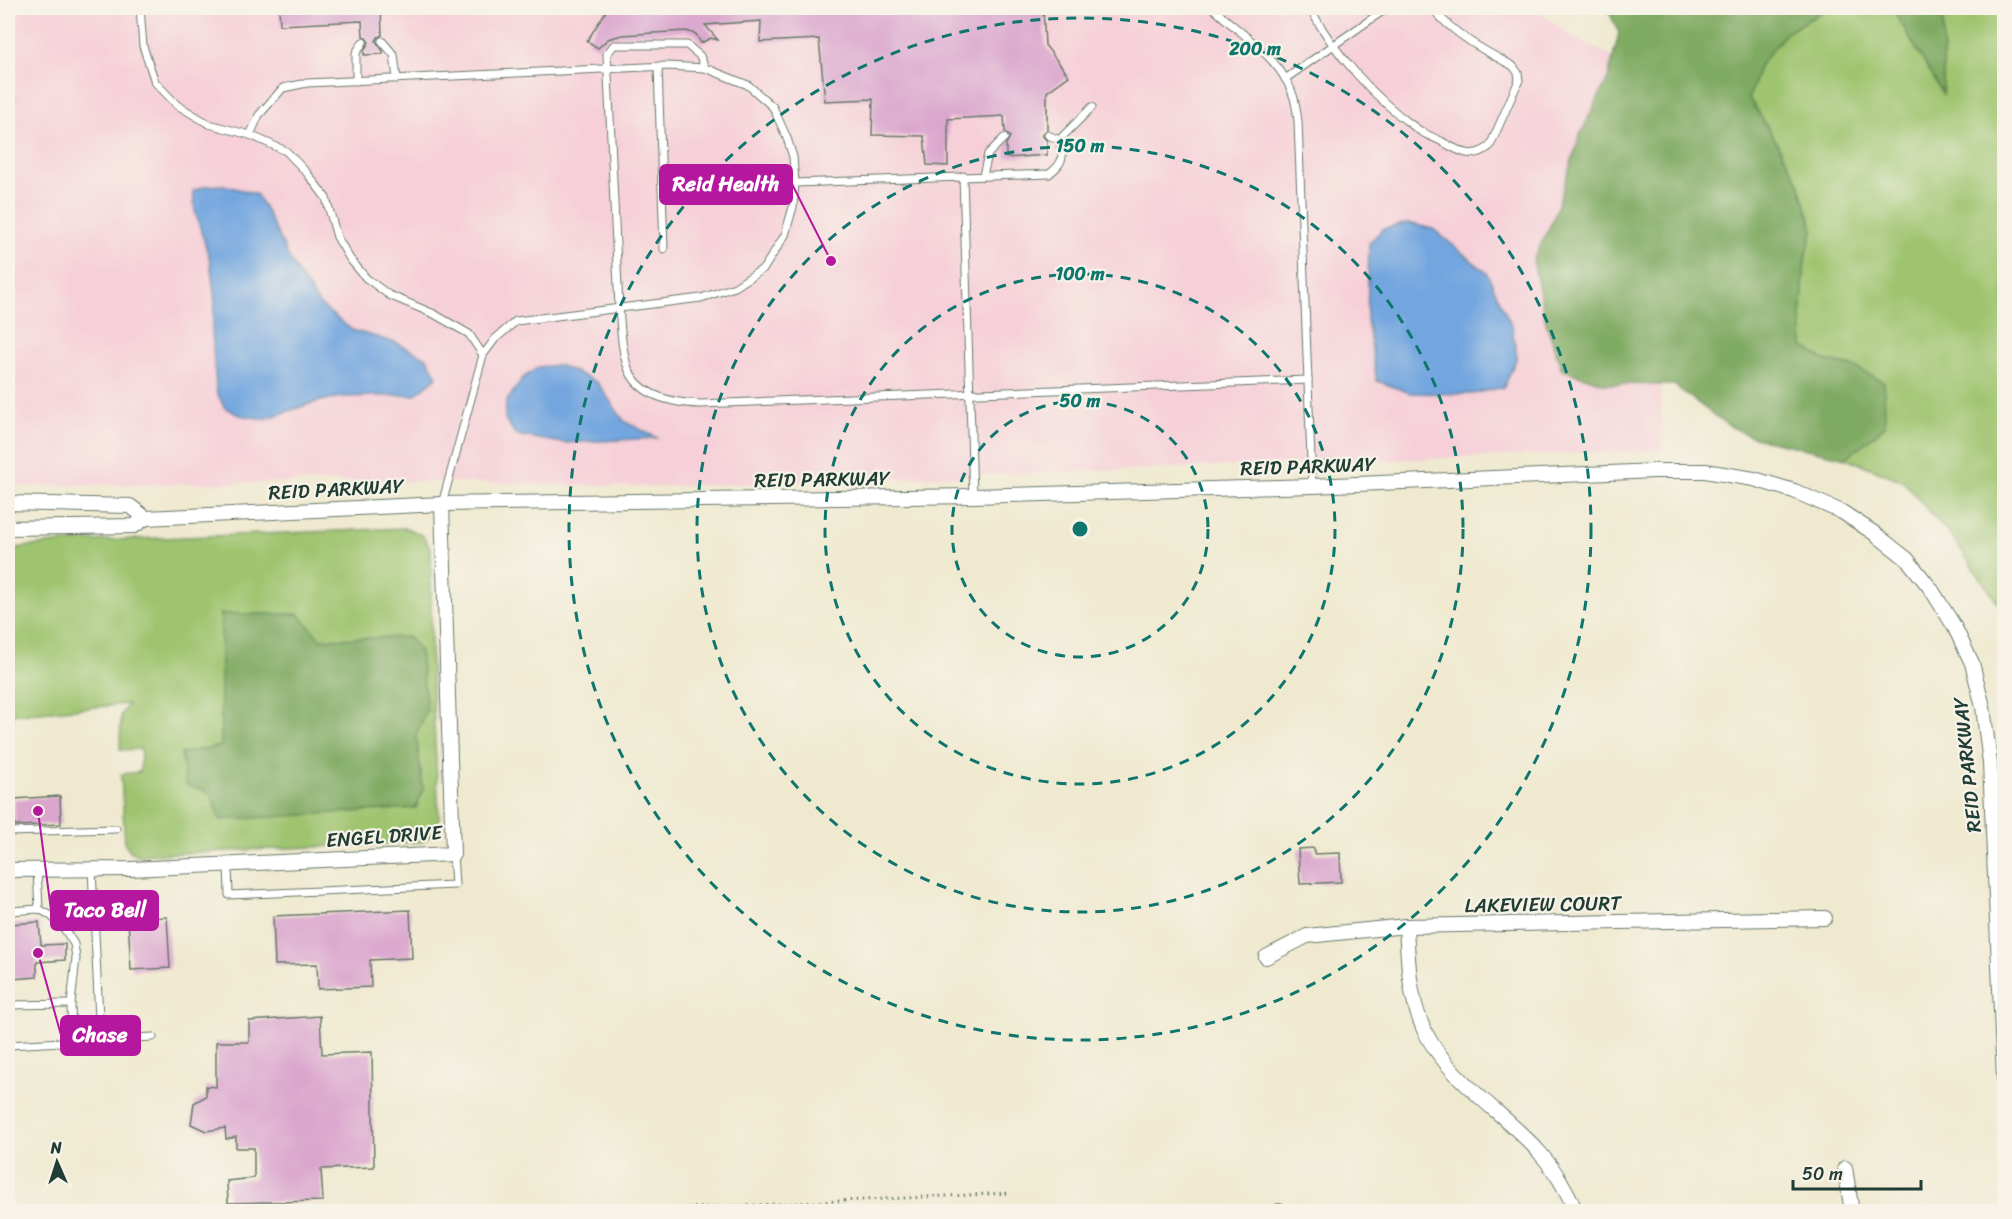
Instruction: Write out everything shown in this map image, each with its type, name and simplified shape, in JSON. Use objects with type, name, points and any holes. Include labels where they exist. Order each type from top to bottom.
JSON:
[{"type":"street","name":"REID PARKWAY","points":[[8,528],[134,526],[146,518],[442,504],[973,496],[1312,486],[1655,471],[1705,471],[1754,479],[1794,491],[1842,512],[1907,559],[1931,589],[1954,626],[1972,663],[1983,707],[1990,763],[2004,1079]]},
{"type":"street","name":"REID PARKWAY","points":[[8,503],[130,506],[146,518]]},
{"type":"street","name":"ENGEL DRIVE","points":[[8,870],[228,865],[453,854],[442,504]]},
{"type":"street","name":"LAKEVIEW COURT","points":[[1266,957],[1307,936],[1406,926],[1825,918]]},
{"type":"street","points":[[1406,926],[1409,980],[1415,1005],[1424,1029],[1437,1051],[1454,1072],[1539,1152],[1557,1175],[1576,1212]]},
{"type":"street","points":[[1845,1167],[1852,1212]]},
{"type":"lane","points":[[140,8],[143,46],[155,82],[177,105],[209,124],[250,135],[286,151],[326,198],[337,237],[350,259],[366,278],[389,295],[434,314],[469,333],[483,355]]},
{"type":"lane","points":[[1213,8],[1271,60],[1285,79],[1294,98],[1298,121],[1312,486]]},
{"type":"lane","points":[[1310,8],[1333,45],[1371,90],[1417,129],[1461,153],[1482,152],[1490,146],[1519,80],[1518,73],[1513,66],[1470,42],[1431,8]]},
{"type":"lane","points":[[1285,79],[1387,8]]},
{"type":"lane","points":[[382,41],[394,55],[397,79]]},
{"type":"lane","points":[[356,81],[356,52],[363,42]]},
{"type":"lane","points":[[705,68],[700,56],[687,45],[614,45],[607,54],[619,308],[628,369],[640,385],[658,397],[678,403],[700,404],[1308,380]]},
{"type":"lane","points":[[250,135],[260,115],[283,88],[307,83],[658,66],[705,68],[748,85],[773,107],[793,158],[795,183],[793,207],[785,235],[764,268],[735,287],[701,298],[516,321],[495,339],[483,355],[442,504]]},
{"type":"lane","points":[[658,66],[664,249]]},
{"type":"lane","points":[[1059,140],[1092,107]]},
{"type":"lane","points":[[795,183],[1049,174],[1059,167],[1063,153],[1059,140],[1048,135]]},
{"type":"lane","points":[[983,176],[988,154],[1004,138]]},
{"type":"lane","points":[[963,176],[973,496]]},
{"type":"lane","points":[[8,832],[116,829]]},
{"type":"lane","points":[[228,865],[230,896],[455,885],[453,854]]},
{"type":"lane","points":[[92,869],[100,1041]]},
{"type":"lane","points":[[8,870],[9,912],[39,909],[63,927],[74,944],[76,958],[70,1004],[72,1042]]},
{"type":"lane","points":[[38,870],[39,909]]},
{"type":"lane","points":[[8,1005],[70,1004]]},
{"type":"lane","points":[[8,1045],[153,1038]]},
{"type":"path","points":[[604,1212],[1011,1193]]},
{"type":"shaded area","points":[[8,8],[1534,8],[1573,37],[1646,73],[1663,450],[656,487],[401,481],[8,486]]},
{"type":"green space","points":[[1607,8],[1828,8],[1786,33],[1759,66],[1749,98],[1799,183],[1813,230],[1805,259],[1801,317],[1803,346],[1824,360],[1852,366],[1884,382],[1885,426],[1846,458],[1752,437],[1726,424],[1674,385],[1606,384],[1562,370],[1546,323],[1533,260],[1553,220],[1580,135],[1608,78],[1619,33]]},
{"type":"green space","points":[[1829,8],[1892,8],[1943,93],[1943,8],[2004,8],[2004,612],[1955,541],[1903,481],[1846,458],[1885,426],[1852,366],[1824,360],[1803,346],[1801,317],[1805,259],[1813,230],[1799,183],[1749,98],[1759,66],[1786,33]]},
{"type":"green space","points":[[1892,8],[1943,8],[1943,94]]},
{"type":"green space","points":[[406,528],[422,535],[431,549],[431,667],[439,817],[437,830],[422,842],[140,855],[132,853],[125,844],[121,774],[140,772],[141,749],[120,750],[121,715],[128,704],[8,715],[8,549],[65,542]]},
{"type":"green space","points":[[221,614],[299,614],[320,639],[409,637],[420,652],[427,710],[416,735],[423,789],[416,808],[220,820],[210,792],[186,785],[181,753],[221,746]]},
{"type":"water","points":[[224,185],[256,194],[291,262],[319,304],[352,330],[397,343],[427,358],[437,377],[415,395],[340,397],[316,402],[265,419],[239,415],[224,407],[216,390],[212,330],[215,302],[210,260],[195,211],[193,191],[206,186]]},
{"type":"water","points":[[1408,223],[1433,229],[1487,273],[1512,327],[1517,357],[1504,387],[1472,394],[1410,393],[1377,381],[1367,320],[1369,243],[1383,229]]},
{"type":"water","points":[[559,365],[597,382],[624,421],[657,438],[563,443],[516,435],[505,419],[506,402],[523,378],[539,367]]},
{"type":"building","points":[[279,8],[381,8],[382,35],[376,41],[383,54],[364,55],[369,42],[363,36],[362,21],[280,25]]},
{"type":"building","points":[[608,8],[1043,8],[1045,45],[1069,76],[1047,92],[1047,130],[1042,135],[1047,141],[1047,155],[1006,158],[1006,144],[1010,137],[1005,132],[1004,116],[948,119],[948,166],[927,165],[924,136],[872,135],[873,99],[825,101],[819,39],[760,42],[761,21],[705,25],[718,40],[711,38],[701,43],[696,34],[686,31],[622,35],[608,39],[598,48],[587,41]]},
{"type":"building","points":[[60,796],[61,824],[15,826],[14,799]]},
{"type":"building","points":[[1314,848],[1314,854],[1340,853],[1341,882],[1300,884],[1298,849]]},
{"type":"building","points":[[410,910],[412,958],[370,960],[371,987],[318,989],[317,964],[275,965],[273,916]]},
{"type":"building","points":[[167,917],[170,968],[131,970],[128,919]]},
{"type":"building","points":[[39,922],[41,945],[65,944],[65,960],[37,962],[37,977],[13,979],[10,924]]},
{"type":"building","points":[[320,1016],[322,1054],[372,1052],[374,1167],[321,1169],[323,1201],[228,1203],[227,1181],[254,1178],[254,1148],[236,1148],[236,1137],[226,1139],[225,1128],[206,1131],[191,1124],[194,1103],[206,1096],[206,1086],[216,1087],[216,1042],[249,1042],[249,1021]]},
{"type":"place","name":"Reid Health","points":[[831,261]]},
{"type":"place","name":"Taco Bell","points":[[38,811]]},
{"type":"place","name":"Chase","points":[[38,953]]}]
